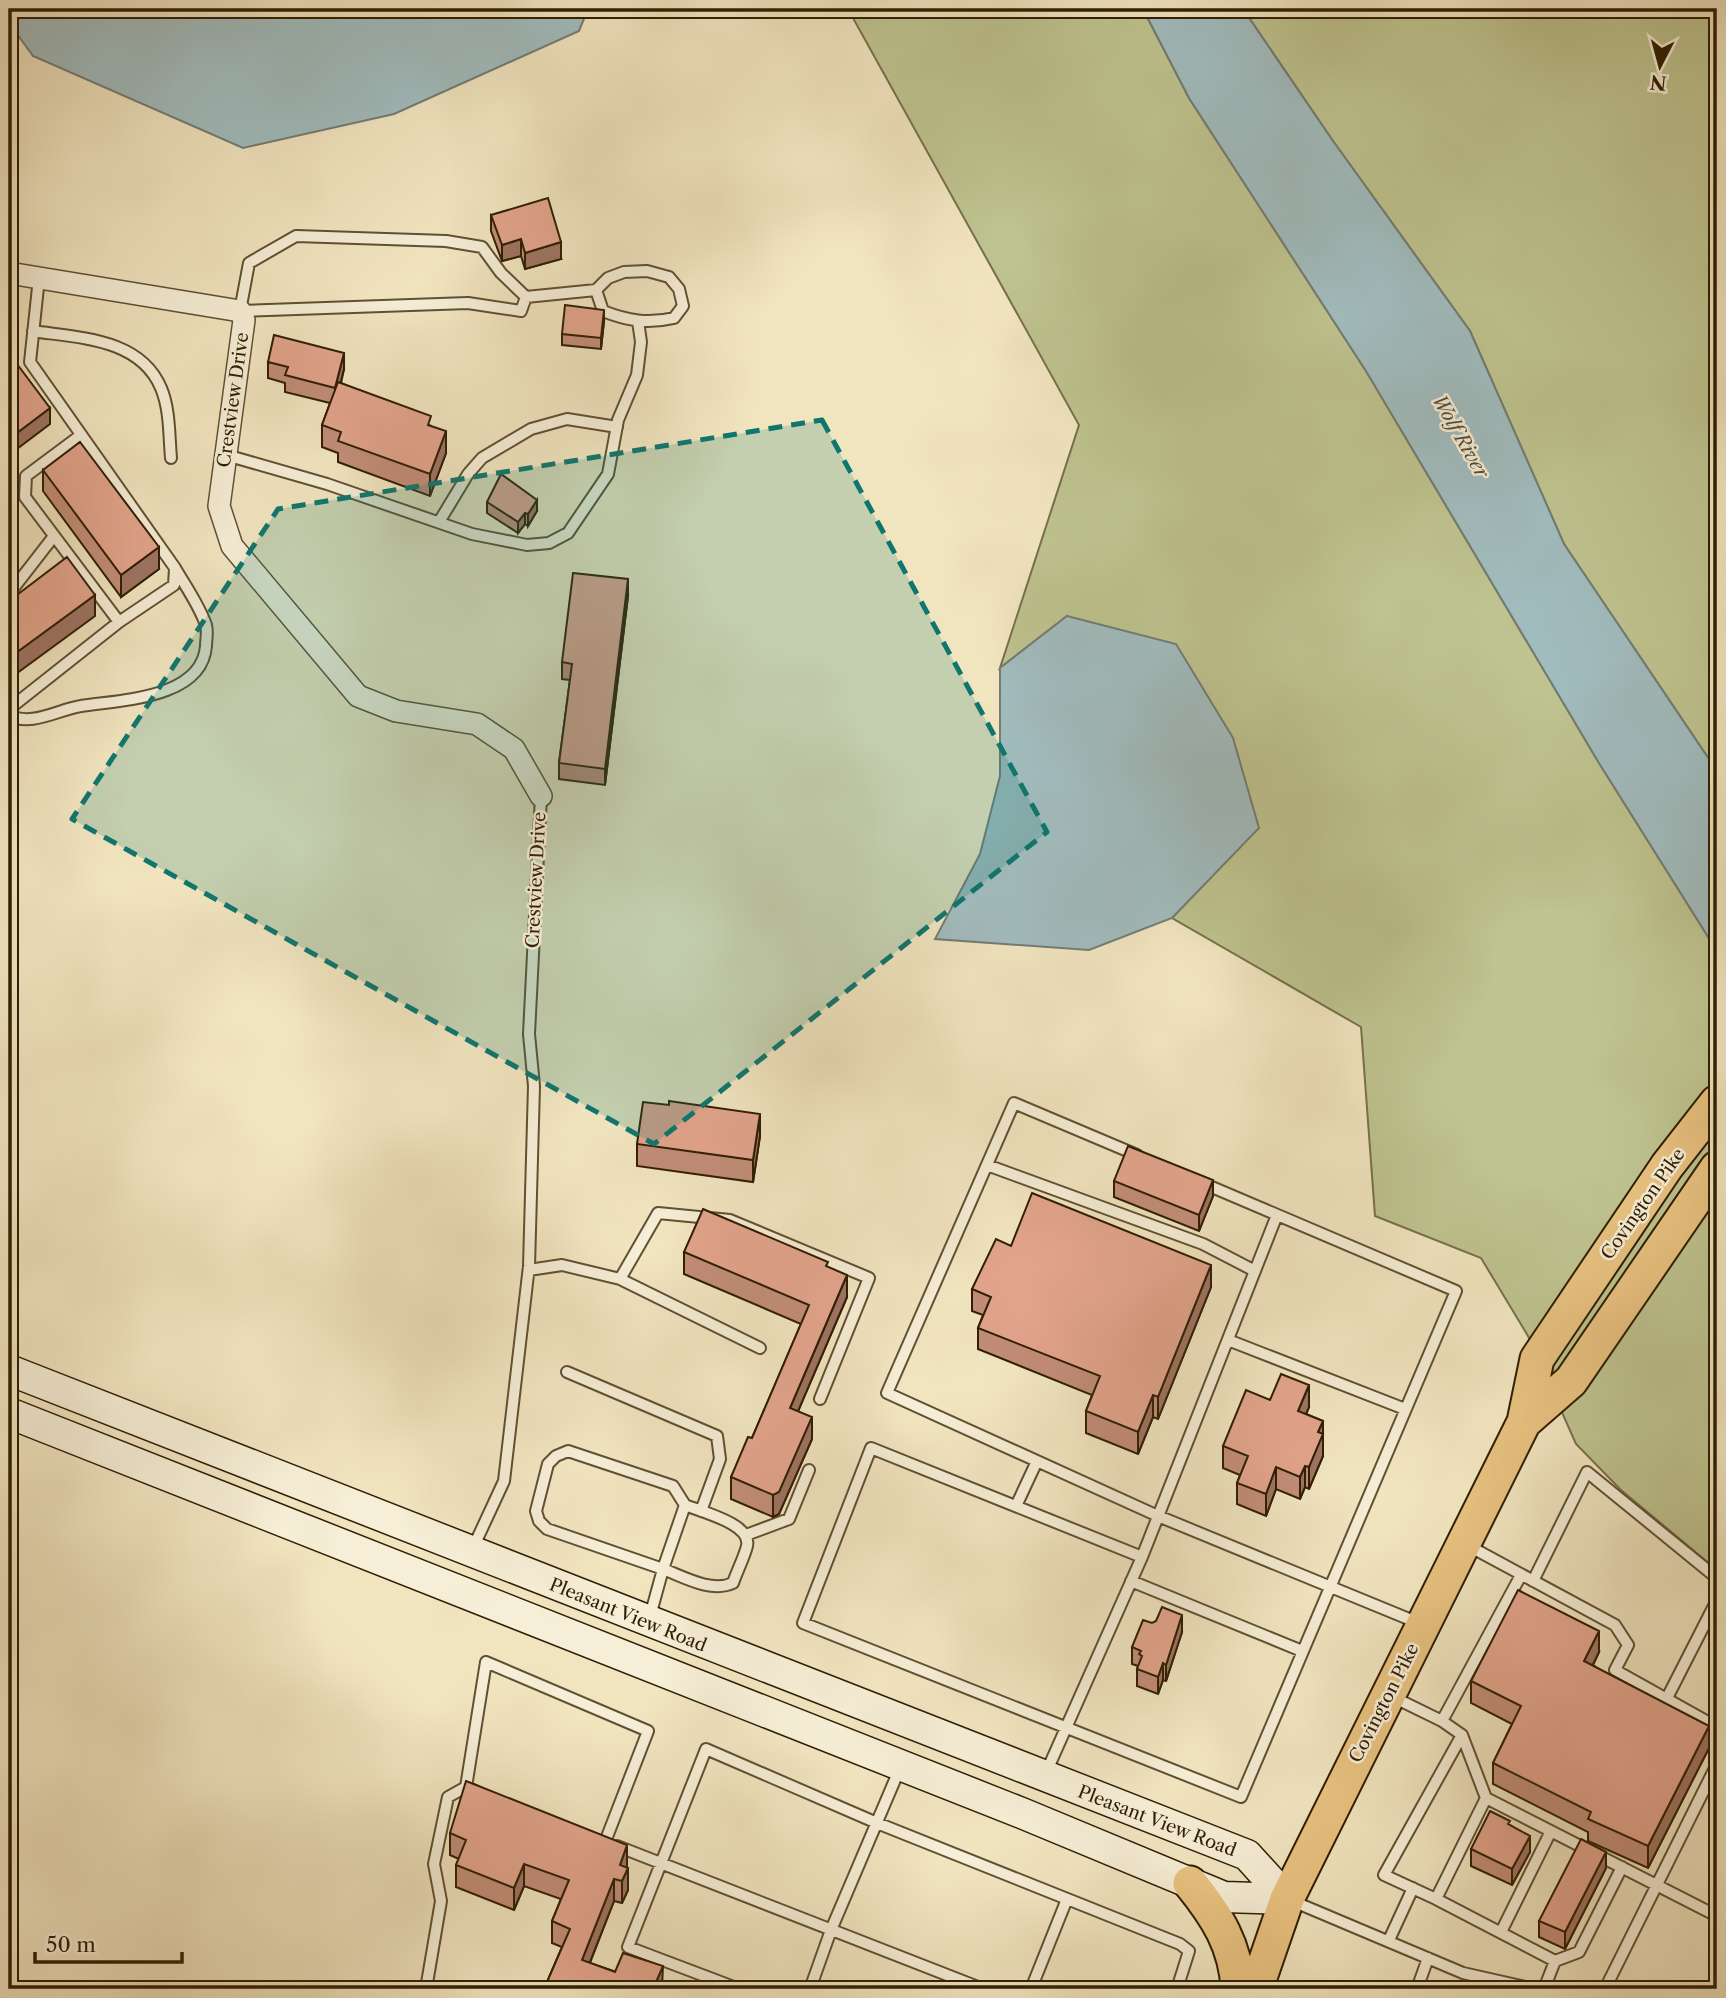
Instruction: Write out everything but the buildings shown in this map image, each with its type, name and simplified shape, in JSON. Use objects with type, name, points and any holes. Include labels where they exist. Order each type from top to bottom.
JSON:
[{"type":"main road","name":"Covington Pike","points":[[1256,1989],[1287,1899],[1524,1422],[1537,1359],[1667,1166],[1717,1102]]},
{"type":"main road","name":"Covington Pike","points":[[1524,1422],[1571,1381],[1717,1168]]},
{"type":"main road","name":"Pleasant View Road","points":[[9,1370],[649,1623],[1247,1855],[1287,1899]]},
{"type":"main road","points":[[9,1413],[1024,1814],[1224,1897],[1287,1899]]},
{"type":"main road","points":[[263,1514],[281,1477]]},
{"type":"main road","points":[[1024,1814],[1044,1777]]},
{"type":"main road","points":[[1190,1883],[1217,1915],[1230,1943],[1238,1989]]},
{"type":"street","name":"Crestview Drive","points":[[9,273],[240,311],[244,320],[219,506],[232,546],[358,696],[396,711],[477,724],[514,748],[541,796]]},
{"type":"lane","points":[[526,297],[521,311],[468,303],[240,311],[249,263],[296,236],[446,241],[482,247],[501,273],[526,297],[596,290],[608,278],[624,272],[647,271],[669,277],[680,289],[682,306],[674,318],[654,322],[625,320],[603,311],[596,290]]},
{"type":"lane","points":[[9,715],[18,720],[31,720],[79,706],[164,691],[190,678],[205,655],[207,628],[175,568],[30,362],[39,278]]},
{"type":"lane","points":[[226,455],[327,484],[472,534],[527,545],[548,542],[568,533],[608,474],[617,427],[637,375],[641,342],[638,321]]},
{"type":"lane","points":[[33,331],[117,346],[150,369],[161,389],[166,408],[171,458]]},
{"type":"lane","points":[[439,522],[468,474],[482,458],[531,429],[567,419],[617,427]]},
{"type":"lane","points":[[81,435],[26,476],[25,497],[119,622]]},
{"type":"lane","points":[[9,594],[54,536]]},
{"type":"lane","points":[[9,709],[119,622],[173,585],[175,568]]},
{"type":"lane","name":"Crestview Drive","points":[[471,1553],[504,1481],[529,1270],[534,1086],[529,1034],[541,796]]},
{"type":"lane","points":[[1153,1162],[1014,1103],[887,1392],[1158,1516],[1423,1625]]},
{"type":"lane","points":[[987,1165],[1203,1244],[1255,1271]]},
{"type":"lane","points":[[1142,1557],[1017,1504],[871,1448],[803,1623],[1241,1797],[1456,1291],[1191,1178]]},
{"type":"lane","points":[[620,1279],[658,1213],[730,1220],[869,1278],[820,1399]]},
{"type":"lane","points":[[1044,1777],[1142,1557],[1277,1215]]},
{"type":"lane","points":[[529,1270],[562,1265],[620,1279],[760,1348]]},
{"type":"lane","points":[[1228,1340],[1405,1409]]},
{"type":"lane","points":[[567,1372],[716,1436],[720,1459],[701,1511]]},
{"type":"lane","points":[[568,1451],[673,1486],[685,1505],[701,1511],[739,1527],[746,1535],[748,1544],[733,1583],[724,1588],[714,1588],[547,1529],[539,1521],[536,1511],[548,1464],[556,1456],[568,1451]]},
{"type":"lane","points":[[1017,1504],[1037,1461]]},
{"type":"lane","points":[[746,1535],[789,1519],[809,1470]]},
{"type":"lane","points":[[1534,1581],[1587,1472],[1717,1578]]},
{"type":"lane","points":[[649,1623],[663,1569],[685,1505]]},
{"type":"lane","points":[[1464,1543],[1615,1625],[1628,1645],[1615,1670],[1717,1727]]},
{"type":"lane","points":[[1442,1721],[1521,1575]]},
{"type":"lane","points":[[1131,1581],[1302,1651]]},
{"type":"lane","points":[[1667,1698],[1717,1600]]},
{"type":"lane","points":[[466,1787],[486,1662],[649,1731],[605,1842]]},
{"type":"lane","points":[[1389,1695],[1442,1721],[1462,1735],[1486,1798],[1717,1916]]},
{"type":"lane","points":[[1462,1735],[1384,1875],[1555,1961]]},
{"type":"lane","points":[[739,1989],[628,1947],[706,1749],[877,1823],[1181,1944],[1189,1951],[1177,1989]]},
{"type":"lane","points":[[1605,1989],[1717,1764]]},
{"type":"lane","points":[[810,1989],[831,1930],[902,1766]]},
{"type":"lane","points":[[466,1787],[491,1797]]},
{"type":"lane","points":[[426,1989],[441,1901],[434,1864],[448,1797],[466,1787]]},
{"type":"lane","points":[[1436,1899],[1486,1798]]},
{"type":"lane","points":[[1502,1932],[1551,1831]]},
{"type":"lane","points":[[592,1837],[983,1989]]},
{"type":"lane","points":[[1544,1989],[1555,1961],[1579,1952],[1622,1867]]},
{"type":"lane","points":[[1389,1940],[1413,1888]]},
{"type":"lane","points":[[1031,1989],[1067,1899]]},
{"type":"lane","points":[[1287,1899],[1463,1973],[1534,1989]]},
{"type":"lane","points":[[1417,1989],[1429,1958]]},
{"type":"highlighted area","points":[[822,420],[1047,832],[654,1144],[72,819],[278,509]]},
{"type":"green space","points":[[848,9],[1143,9],[1189,98],[1366,371],[1599,763],[1717,951],[1717,1570],[1621,1490],[1576,1444],[1528,1336],[1481,1258],[1375,1216],[1361,1027],[1172,918],[1258,828],[1067,616],[1000,668],[1079,425]]},
{"type":"green space","points":[[1243,9],[1717,9],[1717,771],[1564,544],[1470,331],[1333,141]]},
{"type":"water","points":[[9,9],[588,9],[579,31],[394,114],[243,148],[33,56],[9,23]]},
{"type":"water","name":"Wolf River","points":[[1143,9],[1243,9],[1333,141],[1470,331],[1564,544],[1717,771],[1717,951],[1599,763],[1366,371],[1189,98]]},
{"type":"water","points":[[1067,616],[1176,644],[1233,738],[1259,828],[1172,918],[1089,950],[935,939],[980,854],[1000,776],[1000,668]]}]
